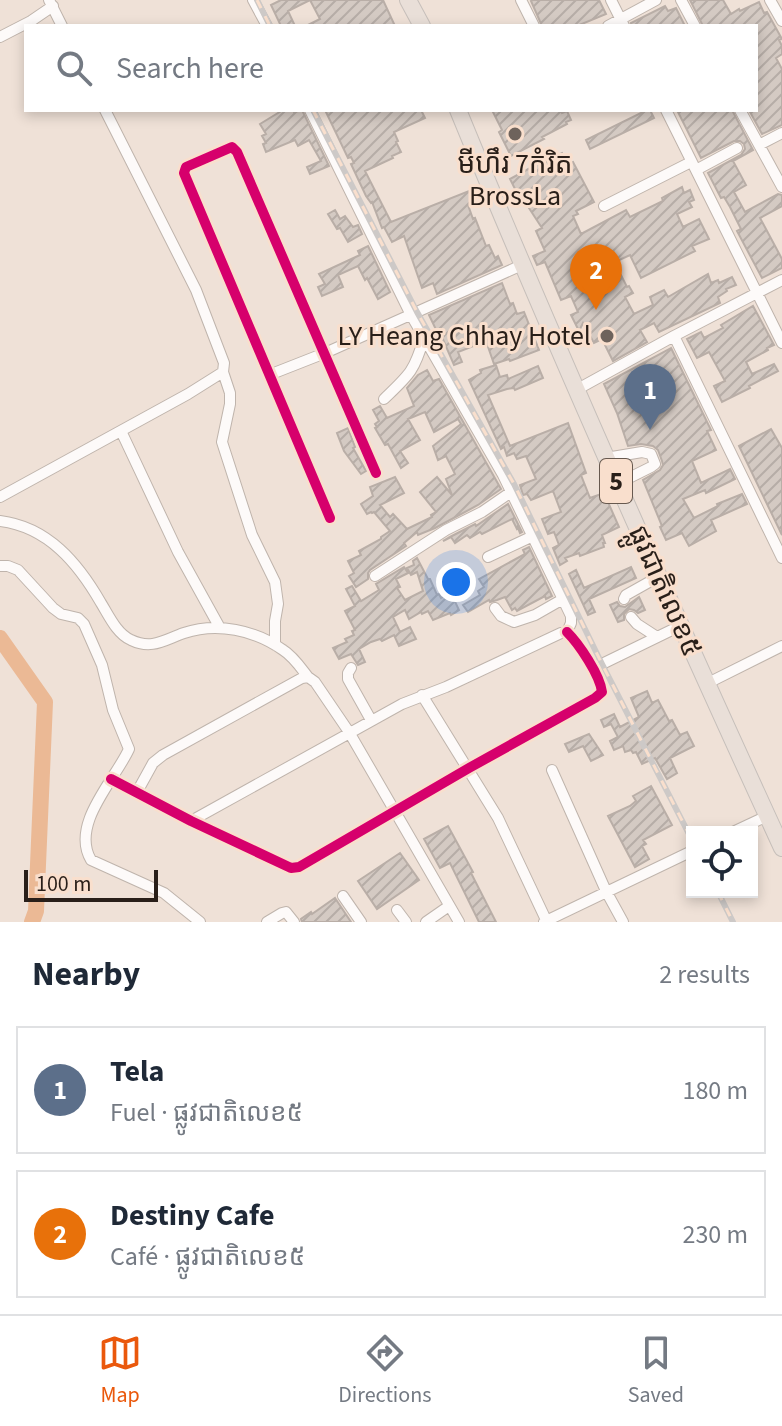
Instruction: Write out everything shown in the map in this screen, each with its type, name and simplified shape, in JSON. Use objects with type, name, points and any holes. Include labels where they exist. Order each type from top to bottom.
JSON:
[{"type":"highway","points":[[398,0],[410,24]]},
{"type":"highway","points":[[408,0],[421,24]]},
{"type":"highway","name":"ផ្លូវជាតិលេខ៥","points":[[459,112],[617,484],[782,848]]},
{"type":"street","points":[[253,0],[266,24]]},
{"type":"street","points":[[521,0],[533,24]]},
{"type":"street","points":[[611,0],[622,23],[656,0]]},
{"type":"street","points":[[681,0],[694,24]]},
{"type":"street","points":[[770,0],[782,21]]},
{"type":"street","points":[[25,24],[51,3],[61,24]]},
{"type":"street","points":[[0,37],[24,25]]},
{"type":"street","points":[[106,112],[196,290],[224,363],[230,404],[222,442],[252,535],[275,582],[278,604],[275,645]]},
{"type":"street","points":[[311,112],[411,315],[475,425],[533,536],[571,616],[567,632]]},
{"type":"street","points":[[667,112],[782,343]]},
{"type":"street","points":[[741,112],[782,187]]},
{"type":"street","points":[[759,145],[782,133]]},
{"type":"street","points":[[330,518],[184,173],[186,167],[232,147],[237,152],[376,473]]},
{"type":"street","points":[[604,206],[737,148]]},
{"type":"street","points":[[269,375],[522,265]]},
{"type":"street","points":[[576,390],[782,280]]},
{"type":"street","points":[[674,336],[782,558]]},
{"type":"street","points":[[384,399],[412,372],[424,338]]},
{"type":"street","points":[[0,497],[223,372]]},
{"type":"street","points":[[121,431],[178,552],[220,628]]},
{"type":"street","points":[[606,458],[642,452],[651,454],[655,464],[617,484]]},
{"type":"street","points":[[375,576],[511,492]]},
{"type":"street","points":[[0,521],[39,532],[61,549],[127,639],[146,646],[187,632],[220,628],[244,631],[286,651],[315,682],[349,732],[459,922]]},
{"type":"street","points":[[488,557],[533,536]]},
{"type":"street","points":[[0,566],[18,570],[53,608],[61,614],[78,618],[84,624],[102,665],[113,710],[129,749],[88,824],[86,850],[91,860],[164,893],[200,922]]},
{"type":"street","points":[[624,599],[658,577]]},
{"type":"street","points":[[495,608],[501,616],[514,622],[535,615],[563,599]]},
{"type":"street","points":[[631,617],[657,637]]},
{"type":"street","points":[[591,666],[602,664],[680,626]]},
{"type":"street","points":[[111,779],[191,821],[291,868],[299,867],[595,698],[602,692],[601,685],[571,635],[561,633],[371,720],[191,821]]},
{"type":"street","points":[[706,684],[782,646]]},
{"type":"street","points":[[351,668],[348,679],[371,720]]},
{"type":"street","points":[[137,792],[153,763],[163,755],[308,677]]},
{"type":"street","points":[[422,695],[498,818],[546,922],[686,854]]},
{"type":"street","points":[[552,770],[623,922]]},
{"type":"street","points":[[746,826],[767,816]]},
{"type":"street","points":[[343,896],[361,922]]},
{"type":"street","points":[[426,922],[449,906]]},
{"type":"street","points":[[397,910],[406,922]]},
{"type":"street","points":[[267,922],[286,912],[294,922]]},
{"type":"building","points":[[281,0],[310,0],[288,11],[294,24],[280,24],[271,5]]},
{"type":"building","points":[[310,0],[383,0],[394,24],[310,24],[320,19]]},
{"type":"building","points":[[599,0],[606,14],[582,24],[541,24],[531,1]]},
{"type":"building","points":[[690,0],[723,0],[731,14],[759,2],[764,13],[767,12],[782,39],[779,40],[782,54],[776,58],[782,69],[782,125],[762,134],[750,112],[758,112],[758,24],[702,24]]},
{"type":"building","points":[[665,6],[668,11],[676,8],[684,24],[631,24]]},
{"type":"building","points":[[280,112],[303,112],[329,166],[310,174],[307,167],[321,161],[309,140],[298,146],[295,140],[266,152],[262,136],[266,134],[260,124]]},
{"type":"building","points":[[326,112],[422,112],[425,118],[394,132],[401,152],[365,171],[391,222],[469,191],[473,203],[468,205],[473,219],[486,246],[489,245],[502,265],[437,294],[433,283],[422,288],[404,236],[392,242],[366,196],[351,164],[354,163],[351,157],[348,158]]},
{"type":"building","points":[[493,112],[567,112],[571,120],[542,137],[544,139],[511,156],[499,132],[502,130]]},
{"type":"building","points":[[643,112],[651,112],[654,118],[590,149],[586,140]]},
{"type":"building","points":[[678,112],[733,112],[753,150],[733,161],[746,185],[734,192],[745,212],[778,194],[782,195],[782,206],[760,218],[782,259],[782,268],[762,278],[737,231],[741,229],[730,207],[724,197],[721,198],[708,173],[741,155],[744,144],[734,141],[701,158]]},
{"type":"building","points":[[562,153],[568,164],[573,162],[594,202],[576,211],[578,214],[573,216],[581,234],[626,210],[630,217],[663,201],[662,198],[682,187],[684,193],[690,190],[694,200],[689,202],[692,207],[677,214],[683,227],[699,219],[709,239],[692,246],[695,251],[641,278],[630,255],[593,272],[600,286],[621,275],[633,293],[625,297],[634,314],[653,305],[650,297],[664,290],[668,297],[708,274],[711,283],[732,277],[736,285],[718,297],[720,303],[659,332],[654,323],[640,330],[647,342],[613,361],[602,339],[594,343],[583,323],[579,331],[571,315],[578,312],[571,296],[561,300],[545,262],[537,265],[533,256],[545,251],[536,231],[542,228],[525,202],[522,203],[510,179],[534,166],[532,163],[539,159],[541,164]]},
{"type":"building","points":[[335,210],[340,219],[345,216],[353,227],[358,225],[362,234],[348,242],[328,214]]},
{"type":"building","points":[[368,246],[390,292],[378,299],[358,266],[338,275],[343,287],[322,296],[318,287],[325,284],[319,274],[360,255],[358,251]]},
{"type":"building","points":[[502,283],[517,314],[524,312],[539,350],[494,364],[486,341],[458,352],[462,362],[454,365],[429,315]]},
{"type":"building","points":[[753,306],[774,345],[746,362],[752,374],[774,364],[778,371],[722,402],[714,386],[725,381],[709,352],[697,358],[687,339],[701,332],[704,338]]},
{"type":"building","points":[[671,348],[711,430],[707,431],[716,450],[692,461],[701,483],[730,469],[735,479],[706,493],[705,490],[683,499],[694,518],[742,494],[747,504],[711,520],[716,531],[689,546],[682,533],[666,540],[643,480],[663,465],[658,450],[641,444],[628,446],[604,384]]},
{"type":"building","points":[[496,365],[500,377],[507,375],[508,379],[538,366],[543,378],[515,390],[507,389],[488,395],[510,446],[568,423],[586,473],[581,475],[590,498],[604,493],[619,527],[602,535],[604,547],[565,558],[567,561],[560,565],[553,548],[559,545],[554,532],[548,534],[542,519],[561,512],[553,491],[531,500],[527,494],[523,495],[520,485],[536,479],[526,456],[517,459],[514,453],[507,456],[504,447],[501,449],[469,380],[481,373],[480,370]]},
{"type":"building","points":[[427,370],[433,381],[439,379],[501,489],[435,528],[418,535],[417,532],[404,543],[406,546],[370,570],[368,579],[356,587],[349,576],[354,573],[348,561],[361,555],[359,551],[390,531],[374,512],[367,514],[361,504],[373,496],[370,487],[395,477],[404,493],[380,505],[407,529],[436,512],[420,492],[437,477],[452,495],[446,479],[455,474],[446,456],[438,460],[433,446],[461,424],[458,419],[434,432],[425,412],[408,419],[420,440],[400,451],[408,463],[401,468],[375,428],[379,421],[373,410],[380,406],[387,418],[414,406],[407,388]]},
{"type":"building","points":[[348,428],[353,448],[366,471],[361,474],[344,451],[337,433]]},
{"type":"building","points":[[771,429],[782,448],[782,535],[739,446]]},
{"type":"building","points":[[508,504],[522,532],[512,519],[482,534],[480,532],[470,538],[467,535],[455,543],[451,537],[443,541],[475,524],[476,526]]},
{"type":"building","points":[[529,547],[552,596],[546,599],[545,596],[517,611],[515,608],[512,610],[505,597],[489,600],[468,612],[463,605],[480,595],[478,591],[484,587],[479,579],[525,554],[523,550]]},
{"type":"building","points":[[417,558],[437,595],[441,598],[451,593],[459,610],[433,620],[428,611],[409,619],[405,610],[393,617],[400,632],[410,627],[416,639],[399,646],[394,635],[371,642],[359,649],[365,662],[358,665],[351,654],[339,659],[333,648],[347,642],[345,639],[354,635],[352,631],[355,630],[345,611],[355,606],[346,589],[352,586],[361,601],[379,590],[376,584],[404,567],[408,573],[396,579],[400,587],[397,588],[405,600],[423,591],[417,572],[411,575],[407,568],[414,565],[413,561]]},
{"type":"building","points":[[631,567],[636,578],[589,599],[595,612],[588,615],[569,574],[576,570],[584,588]]},
{"type":"building","points":[[639,597],[645,610],[638,613],[629,609],[624,614],[624,620],[618,622],[610,605],[617,602],[625,607]]},
{"type":"building","points":[[647,691],[652,703],[658,700],[669,721],[672,720],[680,735],[687,732],[694,746],[670,758],[677,773],[667,779],[655,758],[642,764],[636,752],[625,752],[623,746],[614,750],[610,741],[618,737],[611,724],[604,727],[601,720],[614,714],[620,727],[639,717],[631,698]]},
{"type":"building","points":[[589,734],[603,755],[591,761],[583,746],[569,752],[565,744]]},
{"type":"building","points":[[651,786],[672,825],[643,840],[646,844],[642,846],[649,859],[635,867],[608,816],[630,806],[636,801],[633,796]]},
{"type":"building","points":[[448,826],[496,922],[479,922],[450,863],[440,868],[424,839]]},
{"type":"building","points":[[400,853],[419,880],[377,909],[358,881]]},
{"type":"building","points":[[335,898],[351,922],[302,922],[301,919]]},
{"type":"waterway","points":[[0,638],[45,702],[36,911],[32,922]]},
{"type":"railway","points":[[257,0],[269,24]]},
{"type":"railway","points":[[314,112],[417,312],[514,484],[686,828]]},
{"type":"railway","points":[[721,898],[733,922]]},
{"type":"cycle path","points":[[330,518],[184,173],[186,167],[232,147],[237,152],[376,473]]},
{"type":"cycle path","points":[[111,779],[291,868],[299,867],[602,692],[588,660],[567,632]]},
{"type":"place","name":"មីហឹរ 7កំរិត BrossLa","points":[[515,134]]},
{"type":"place","name":"Destiny Cafe","points":[[596,310]]},
{"type":"place","name":"LY Heang Chhay Hotel","points":[[607,336]]},
{"type":"place","name":"Tela","points":[[650,430]]}]
